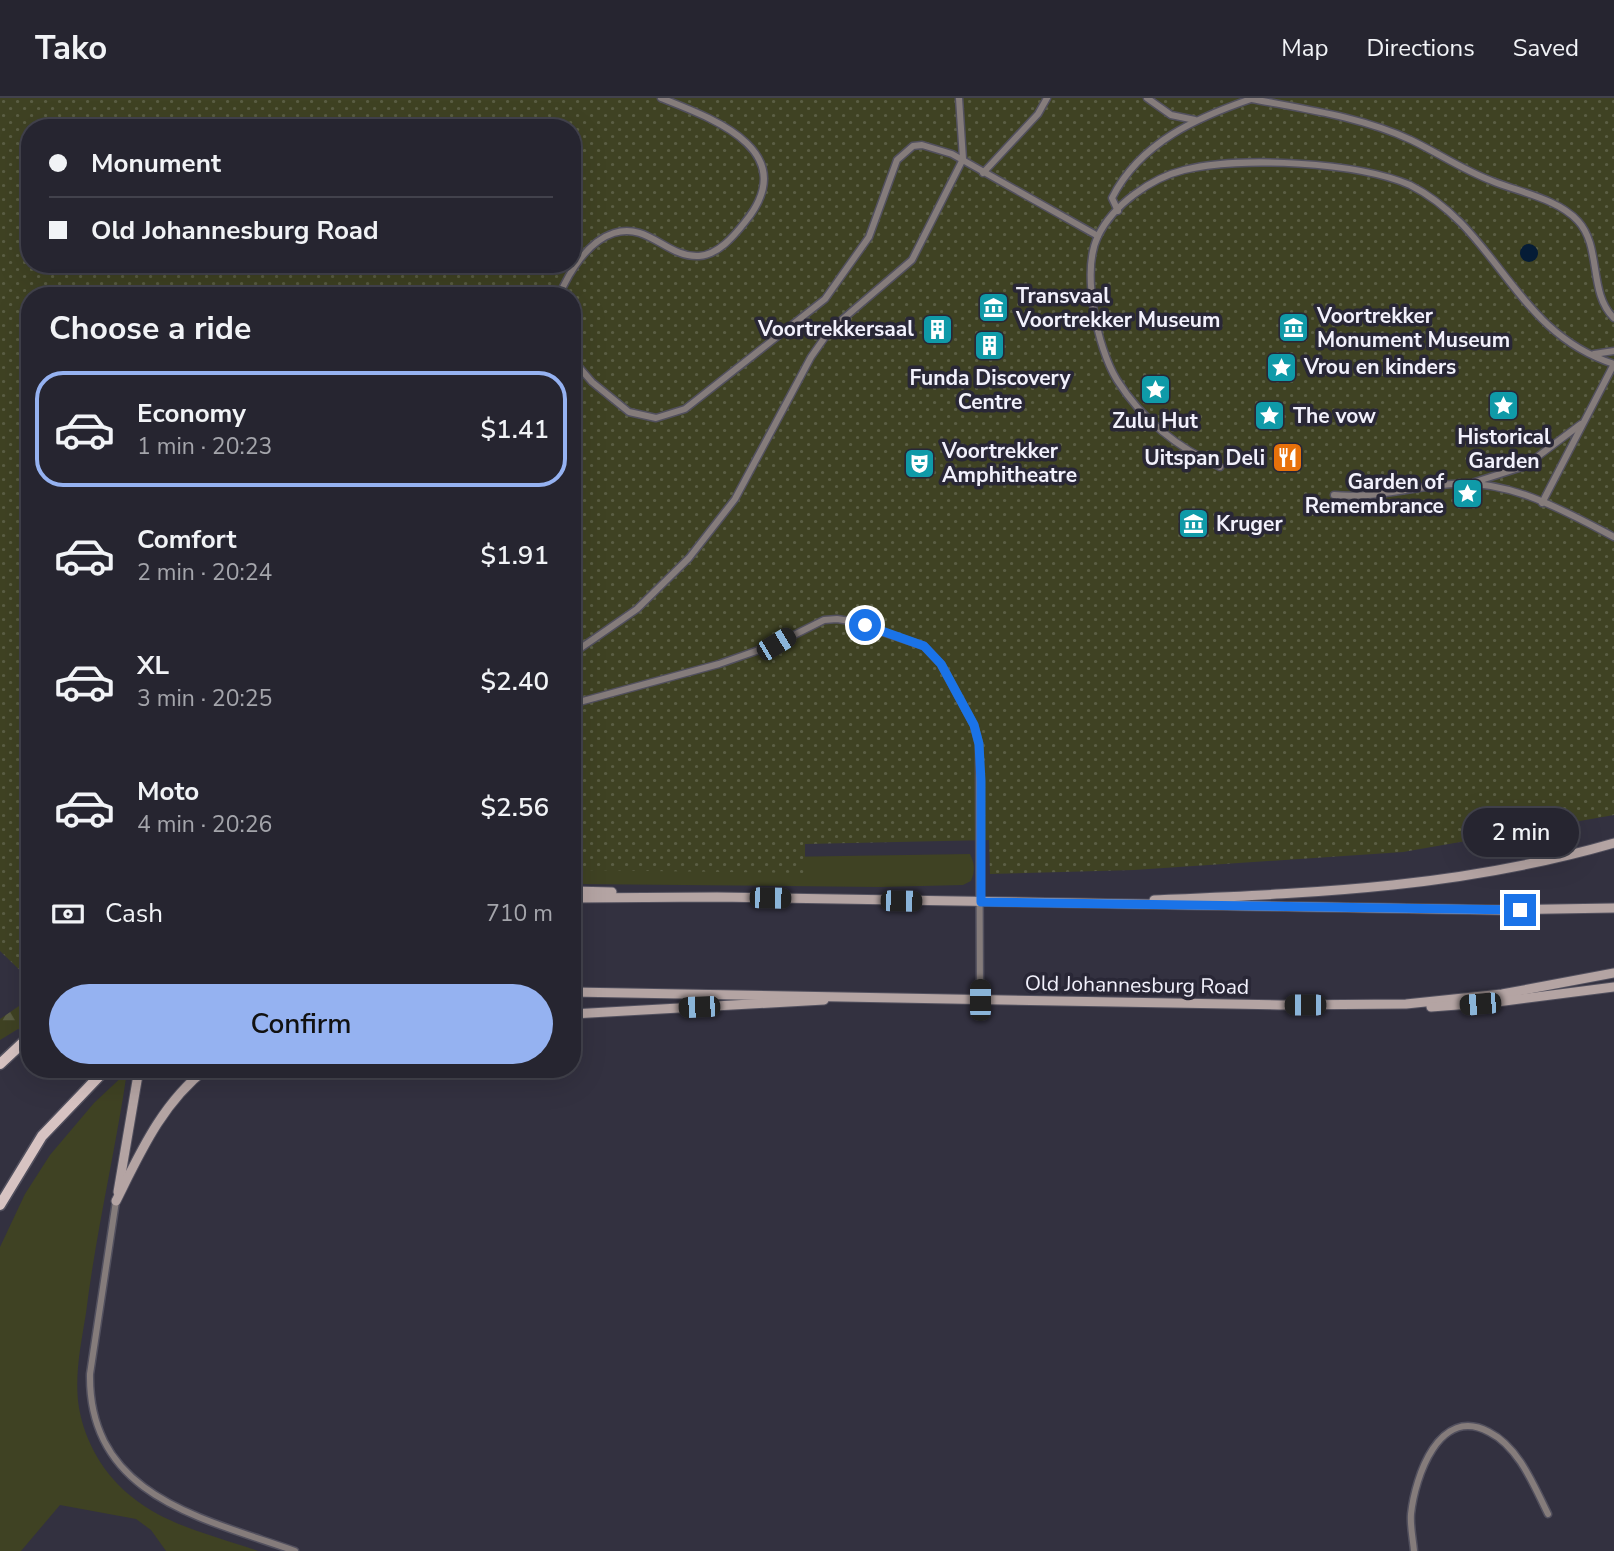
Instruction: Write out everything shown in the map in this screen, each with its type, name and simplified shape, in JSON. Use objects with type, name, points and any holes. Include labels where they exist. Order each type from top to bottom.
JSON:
[{"type":"main road","points":[[1082,903],[1388,888],[1488,874],[1614,843]]},
{"type":"main road","points":[[581,891],[981,902],[1513,910],[1614,908]]},
{"type":"main road","points":[[581,898],[717,897]]},
{"type":"main road","name":"Old Johannesburg Road","points":[[581,992],[839,995],[980,1000],[1406,1004],[1502,994],[1614,973]]},
{"type":"main road","points":[[1406,1004],[1443,1007],[1614,987]]},
{"type":"main road","points":[[581,1012],[795,1003],[839,995]]},
{"type":"main road","points":[[0,1063],[21,1044]]},
{"type":"main road","points":[[0,1205],[42,1136],[97,1078]]},
{"type":"main road","points":[[116,1201],[137,1078]]},
{"type":"main road","points":[[116,1201],[153,1129],[197,1078]]},
{"type":"street","points":[[581,262],[589,250],[611,234],[624,231],[644,233],[680,253],[706,255],[737,232],[757,206],[765,179],[761,160],[751,147],[712,119],[661,98]]},
{"type":"street","points":[[581,648],[643,604],[705,539],[735,499],[820,344],[844,315],[912,260],[963,159],[959,98]]},
{"type":"street","points":[[983,173],[1014,142],[1047,98]]},
{"type":"street","points":[[1147,98],[1171,115],[1196,121]]},
{"type":"street","points":[[1118,211],[1112,198],[1140,157],[1213,111],[1253,98],[1326,114],[1410,140],[1488,180],[1559,207],[1576,218],[1586,230],[1598,286],[1607,311],[1614,318]]},
{"type":"street","points":[[581,369],[592,382],[629,412],[656,418],[685,410],[825,299],[869,237],[901,154],[922,145],[963,159],[983,173],[1098,236]]},
{"type":"street","points":[[1220,467],[1182,449],[1154,425],[1126,393],[1110,367],[1099,332],[1092,289],[1091,269],[1098,236],[1118,211],[1154,182],[1182,171],[1209,166],[1316,166],[1402,182],[1428,196],[1453,215],[1538,318],[1559,335],[1614,364],[1542,503]]},
{"type":"street","points":[[1592,354],[1614,351]]},
{"type":"street","points":[[1334,495],[1370,496],[1466,483],[1525,466],[1577,428],[1586,417]]},
{"type":"street","points":[[1466,483],[1493,486],[1542,503],[1614,537]]},
{"type":"street","points":[[581,702],[738,658],[776,644],[824,621],[850,621],[924,646],[941,664],[974,725],[979,744],[980,1000]]},
{"type":"street","points":[[116,1201],[90,1374],[90,1402],[107,1450],[145,1489],[174,1507],[295,1551]]},
{"type":"street","points":[[1415,1551],[1411,1516],[1415,1494],[1433,1445],[1454,1430],[1477,1428],[1501,1440],[1524,1467],[1548,1514]]},
{"type":"green space","points":[[0,98],[1614,98],[1614,815],[1403,852],[1134,870],[990,874],[989,840],[805,844],[805,873],[581,870],[581,287],[21,287],[21,971],[0,951]]},
{"type":"green space","points":[[970,854],[974,864],[971,881],[963,885],[881,887],[581,884],[581,860]]},
{"type":"green space","points":[[21,1006],[21,1030],[18,1029],[0,1040],[0,1019]]},
{"type":"green space","points":[[121,1078],[126,1078],[80,1348],[77,1384],[79,1408],[86,1433],[97,1457],[113,1479],[146,1507],[176,1523],[258,1551],[166,1551],[151,1530],[136,1519],[60,1505],[21,1551],[0,1551],[0,1247],[25,1194],[50,1155],[94,1103]]},
{"type":"water","points":[[1525,244],[1533,244],[1538,253],[1536,260],[1525,262],[1520,257],[1520,249]]},
{"type":"place","name":"Transvaal Voortrekker Museum","points":[[993,308]]},
{"type":"place","name":"Voortrekker Monument Museum","points":[[1294,328]]},
{"type":"place","name":"Voortrekkersaal","points":[[937,329]]},
{"type":"place","name":"Funda Discovery Centre","points":[[990,346]]},
{"type":"place","name":"Vrou en kinders","points":[[1281,367]]},
{"type":"place","name":"Zulu Hut","points":[[1155,389]]},
{"type":"place","name":"Historical Garden","points":[[1504,405]]},
{"type":"place","name":"The vow","points":[[1270,416]]},
{"type":"place","name":"Uitspan Deli","points":[[1288,458]]},
{"type":"place","name":"Voortrekker Amphitheatre","points":[[919,463]]},
{"type":"place","name":"Garden of Remembrance","points":[[1467,494]]},
{"type":"place","name":"Kruger","points":[[1193,524]]},
{"type":"route","points":[[865,625],[924,646],[941,664],[974,725],[979,744],[981,781],[981,902],[1520,910]]}]
